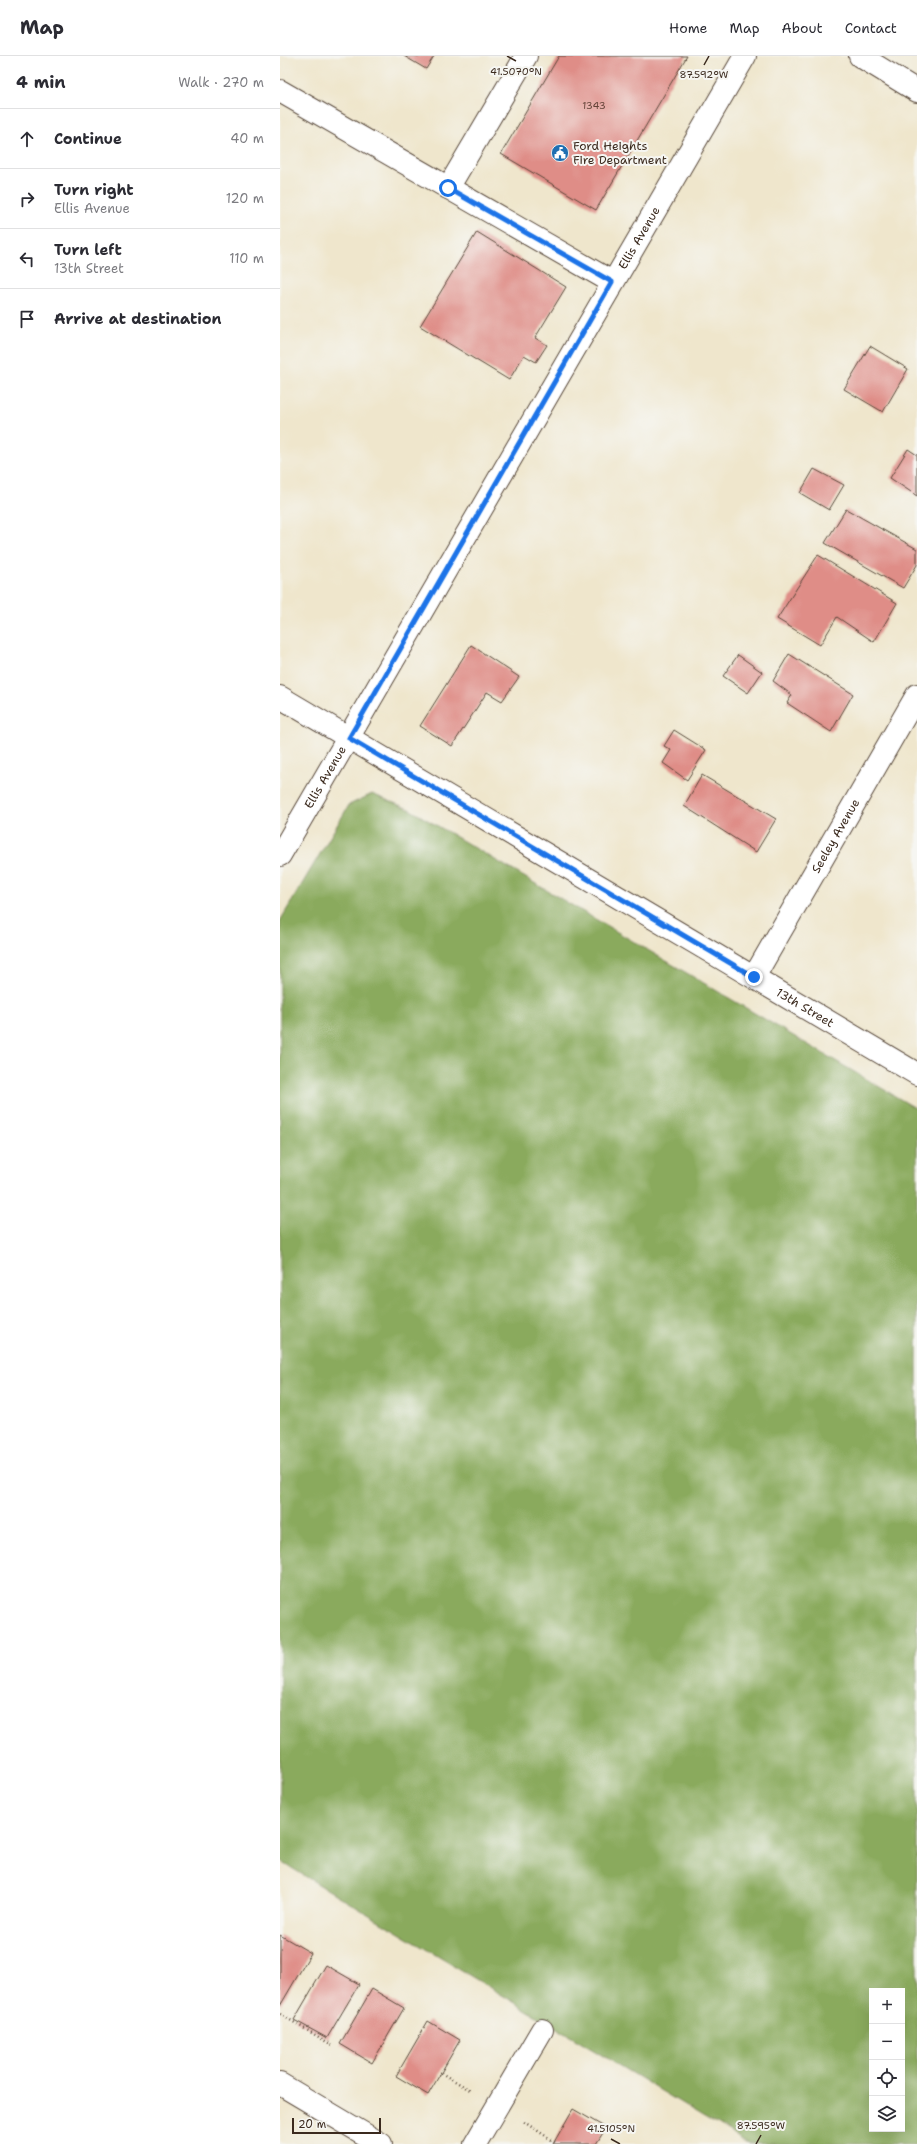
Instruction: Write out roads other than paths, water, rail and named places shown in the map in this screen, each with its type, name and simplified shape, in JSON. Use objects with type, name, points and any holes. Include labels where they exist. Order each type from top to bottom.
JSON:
[{"type":"street","points":[[448,188],[526,56]]},
{"type":"street","name":"Ellis Avenue","points":[[280,855],[612,282],[745,56]]},
{"type":"street","points":[[860,56],[917,91]]},
{"type":"street","points":[[280,91],[612,282]]},
{"type":"street","name":"Seeley Avenue","points":[[754,977],[917,695]]},
{"type":"street","name":"13th Street","points":[[280,697],[917,1074]]},
{"type":"street","points":[[475,2144],[542,2030]]},
{"type":"street","points":[[280,2084],[381,2144]]},
{"type":"place","name":"Ford Heights Fire Department","points":[[560,153]]}]
